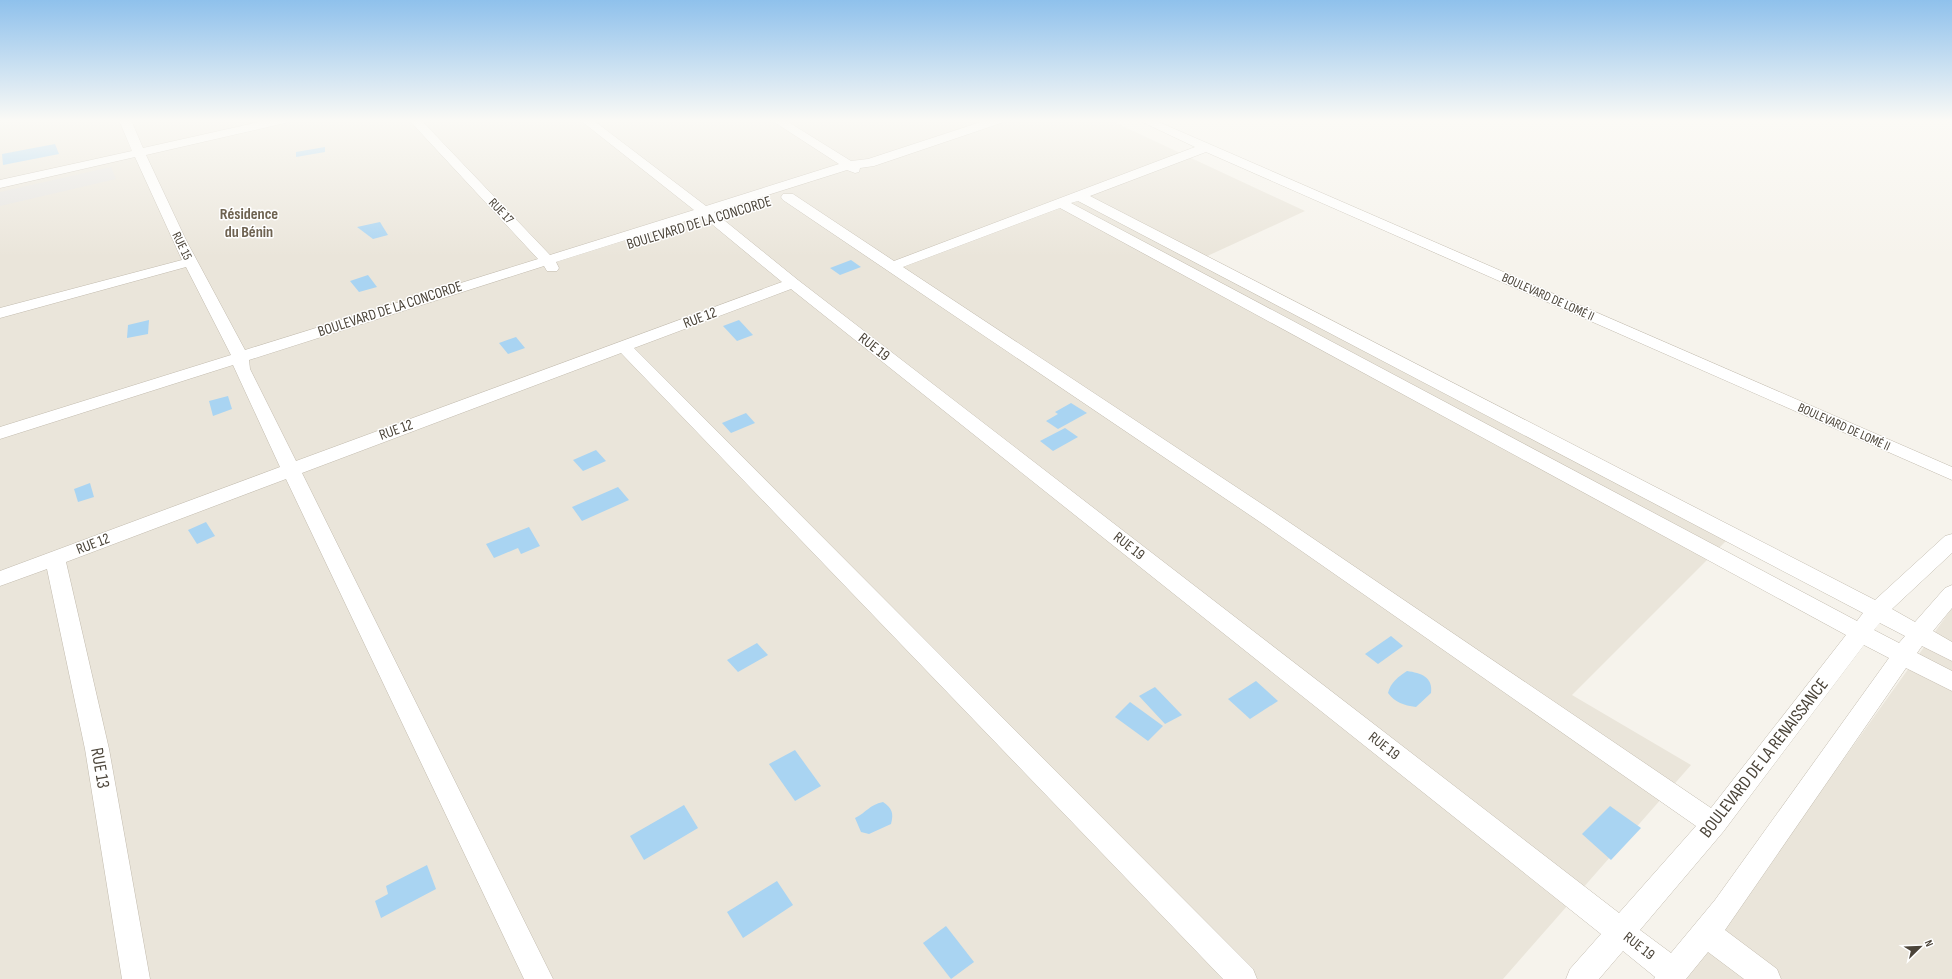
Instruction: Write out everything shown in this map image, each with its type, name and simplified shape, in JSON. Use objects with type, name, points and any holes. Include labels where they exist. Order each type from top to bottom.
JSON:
[{"type":"street","points":[[0,184],[84,166]]},
{"type":"street","name":"RUE 15","points":[[144,166],[241,363],[539,979]]},
{"type":"street","name":"RUE 17","points":[[457,166],[550,264]]},
{"type":"street","name":"RUE 19","points":[[644,166],[1621,932],[1671,976]]},
{"type":"street","name":"BOULEVARD DE LA CONCORDE","points":[[0,447],[241,363],[707,214],[847,166]]},
{"type":"street","name":"BOULEVARD DE LA CONCORDE","points":[[853,166],[865,168]]},
{"type":"street","points":[[865,168],[871,166]]},
{"type":"street","points":[[894,266],[1159,166]]},
{"type":"street","name":"BOULEVARD DE LOMÉ II","points":[[1246,166],[1952,474]]},
{"type":"street","name":"BOULEVARD DE LOMÉ II","points":[[1268,166],[1952,462]]},
{"type":"street","name":"BOULEVARD DE LA CONCORDE","points":[[707,214],[788,197],[865,168]]},
{"type":"street","points":[[1079,196],[1877,611],[1952,652]]},
{"type":"street","points":[[788,197],[894,266],[1268,517],[1714,824]]},
{"type":"street","points":[[1061,203],[1952,682]]},
{"type":"street","points":[[0,313],[190,262]]},
{"type":"street","name":"RUE 12","points":[[0,579],[793,283]]},
{"type":"street","points":[[624,347],[1243,979]]},
{"type":"street","name":"BOULEVARD DE LA CONCORDE","points":[[0,433],[241,363]]},
{"type":"street","name":"BOULEVARD DE LA RENAISSANCE","points":[[1580,979],[1714,824],[1877,611],[1952,541]]},
{"type":"street","name":"RUE 13","points":[[55,558],[97,750],[136,979]]},
{"type":"street","points":[[1671,976],[1725,909],[1918,634],[1952,593]]},
{"type":"street","points":[[1706,933],[1767,979]]},
{"type":"shaded area","points":[[0,166],[1208,166],[1305,211],[1203,258],[1733,534],[1572,695],[1691,765],[1503,979],[0,979]]},
{"type":"shaded area","points":[[111,167],[116,179],[0,206],[0,192]]},
{"type":"shaded area","points":[[1952,608],[1952,979],[1686,979]]},
{"type":"water","points":[[380,222],[388,235],[373,239],[357,227]]},
{"type":"water","points":[[851,260],[861,267],[840,275],[830,268]]},
{"type":"water","points":[[368,275],[377,287],[359,292],[350,281]]},
{"type":"water","points":[[149,320],[148,334],[127,338],[128,325]]},
{"type":"water","points":[[739,320],[753,335],[737,341],[723,326]]},
{"type":"water","points":[[516,337],[525,348],[508,354],[499,343]]},
{"type":"water","points":[[228,396],[232,409],[213,416],[209,401]]},
{"type":"water","points":[[1071,403],[1087,413],[1058,429],[1046,421],[1058,414],[1055,412]]},
{"type":"water","points":[[746,413],[755,423],[731,433],[722,423]]},
{"type":"water","points":[[1065,428],[1078,437],[1053,451],[1040,441]]},
{"type":"water","points":[[596,450],[606,461],[583,471],[573,460]]},
{"type":"water","points":[[90,483],[94,497],[78,502],[74,489]]},
{"type":"water","points":[[618,487],[629,500],[582,521],[572,507]]},
{"type":"water","points":[[206,522],[215,536],[197,544],[188,530]]},
{"type":"water","points":[[529,527],[540,546],[521,554],[518,548],[494,558],[486,544]]},
{"type":"water","points":[[1391,636],[1403,646],[1378,664],[1365,654]]},
{"type":"water","points":[[757,643],[768,655],[738,672],[727,660]]},
{"type":"water","points":[[1407,671],[1417,673],[1425,677],[1430,683],[1431,693],[1416,707],[1400,703],[1388,693],[1393,683]]},
{"type":"water","points":[[1256,681],[1278,701],[1250,719],[1228,699]]},
{"type":"water","points":[[1155,687],[1182,715],[1165,724],[1139,696]]},
{"type":"water","points":[[1130,702],[1163,726],[1148,741],[1115,717]]},
{"type":"water","points":[[795,750],[821,786],[795,801],[769,764]]},
{"type":"water","points":[[883,802],[892,811],[891,824],[869,834],[861,832],[855,818],[874,805]]},
{"type":"water","points":[[684,805],[698,828],[644,860],[630,836]]},
{"type":"water","points":[[1610,806],[1641,828],[1611,860],[1582,834]]},
{"type":"water","points":[[427,865],[436,889],[381,918],[375,901],[388,894],[386,886]]},
{"type":"water","points":[[777,881],[793,905],[743,938],[727,912]]},
{"type":"water","points":[[946,926],[974,962],[951,979],[923,943]]},
{"type":"district","name":"Résidence du Bénin","points":[[249,223]]}]
